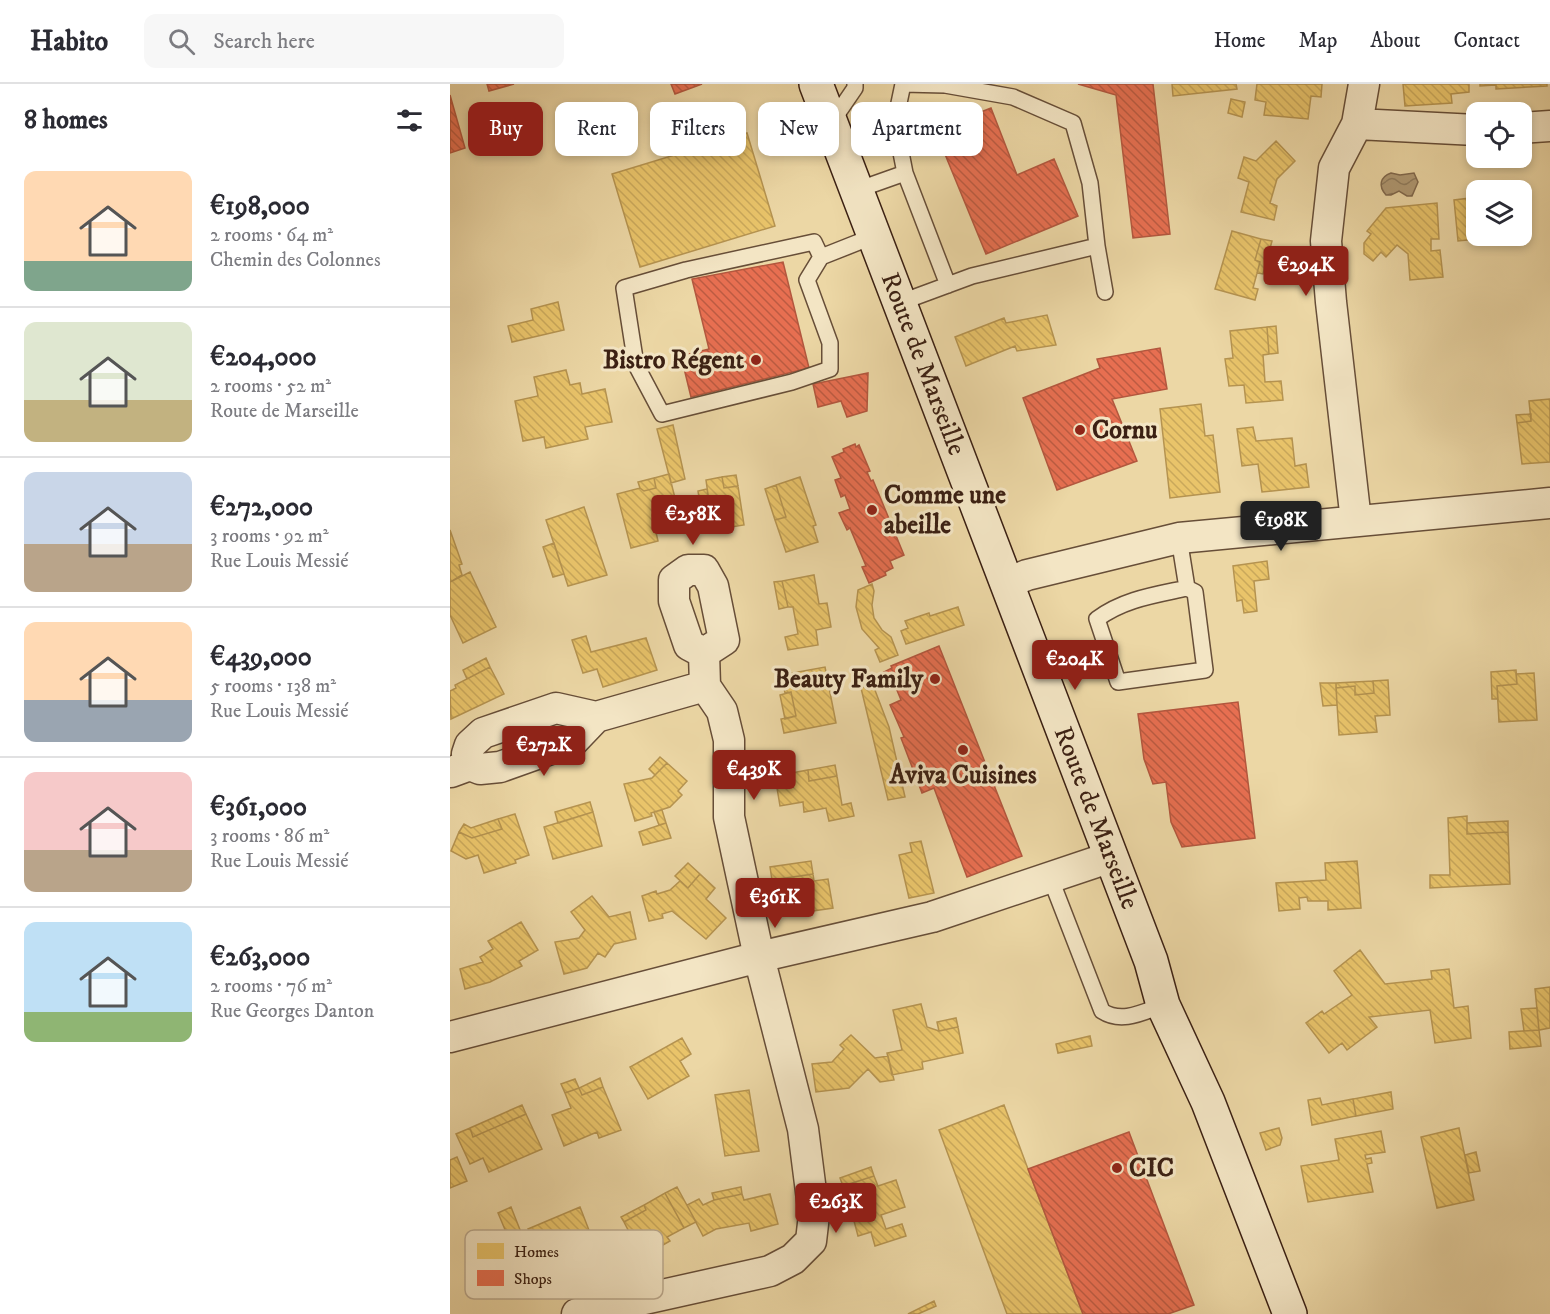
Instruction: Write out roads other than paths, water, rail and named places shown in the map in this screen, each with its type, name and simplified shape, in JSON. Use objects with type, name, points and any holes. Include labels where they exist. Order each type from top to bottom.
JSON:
[{"type":"main road","name":"Route de Marseille","points":[[816,84],[823,102]]},
{"type":"main road","name":"Route de Marseille","points":[[839,144],[1151,961],[1163,1005],[1208,1102],[1290,1314]]},
{"type":"street","points":[[1356,521],[1326,241],[1334,168],[1357,124],[1364,84]]},
{"type":"street","points":[[1357,124],[1466,129]]},
{"type":"street","points":[[1532,127],[1550,126]]},
{"type":"street","points":[[1007,583],[1179,538],[1550,503]]},
{"type":"street","points":[[663,1295],[770,1271],[793,1259],[811,1241],[814,1215],[803,1129],[759,957],[729,817],[729,740],[722,711],[705,686],[704,653]]},
{"type":"street","points":[[460,769],[500,767],[573,741],[596,717],[705,686]]},
{"type":"street","points":[[450,1037],[759,957],[932,917],[1111,857]]},
{"type":"street","points":[[577,1314],[644,1299]]},
{"type":"lane","points":[[839,111],[855,88],[855,84]]},
{"type":"lane","points":[[948,285],[905,173],[895,122],[903,84],[945,85],[1013,97],[1073,123],[1090,183],[1096,246],[1106,292]]},
{"type":"lane","points":[[857,190],[905,173]]},
{"type":"lane","points":[[821,257],[814,242],[686,270],[624,288],[636,365],[662,414],[792,382],[830,369],[830,343],[807,280],[821,257],[874,236]]},
{"type":"lane","points":[[899,303],[972,276],[1096,246]]},
{"type":"lane","points":[[1179,538],[1187,588]]},
{"type":"lane","points":[[1187,588],[1195,592],[1205,670],[1118,682],[1097,619],[1111,609],[1130,601],[1187,588]]},
{"type":"lane","points":[[1050,877],[1102,1011],[1112,1018],[1130,1016],[1163,1005]]},
{"type":"water","points":[[1391,173],[1400,175],[1414,173],[1418,182],[1412,196],[1399,191],[1386,195],[1381,182]]},
{"type":"place","name":"Bistro Régent","points":[[756,360]]},
{"type":"place","name":"Cornu","points":[[1080,430]]},
{"type":"place","name":"Comme une abeille","points":[[872,510]]},
{"type":"place","name":"Beauty Family","points":[[935,679]]},
{"type":"place","name":"Aviva Cuisines","points":[[963,750]]},
{"type":"place","name":"CIC","points":[[1117,1168]]}]
